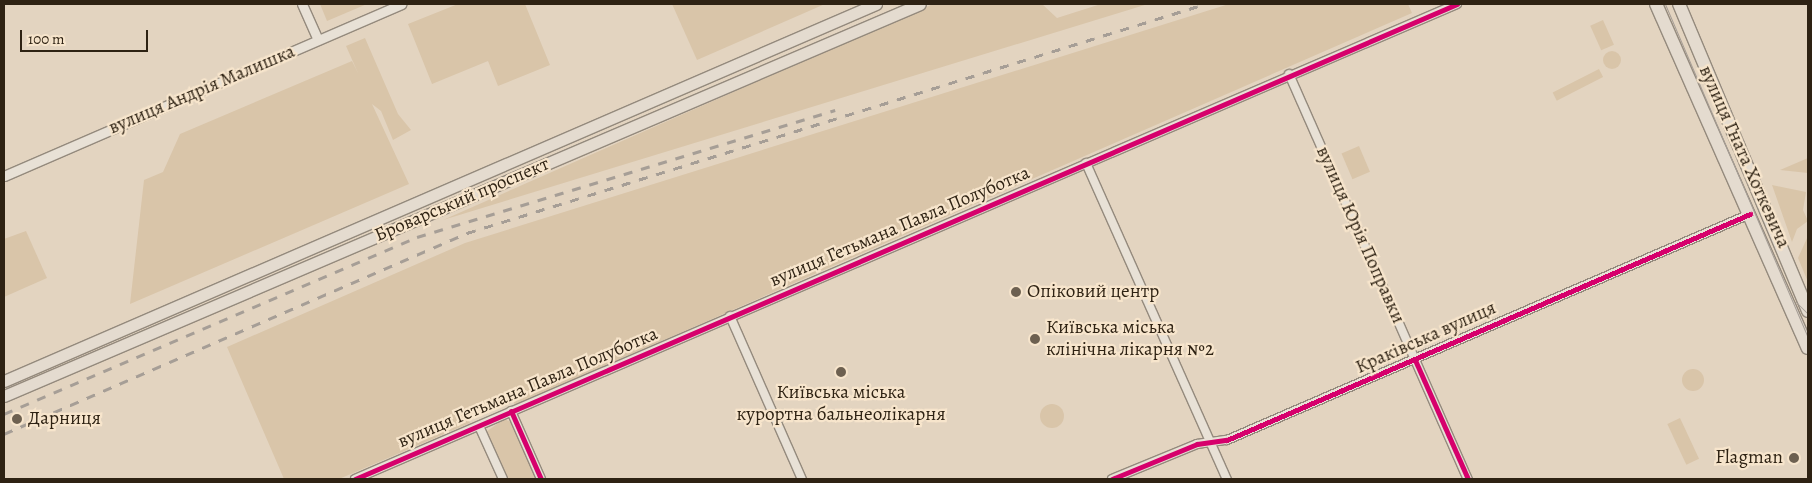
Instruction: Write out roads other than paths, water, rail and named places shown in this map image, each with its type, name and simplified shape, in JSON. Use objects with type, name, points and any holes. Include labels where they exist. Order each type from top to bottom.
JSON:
[{"type":"highway","name":"вулиця Гната Хоткевича","points":[[1656,4],[1808,348]]},
{"type":"highway","name":"вулиця Гната Хоткевича","points":[[1679,4],[1808,311]]},
{"type":"main road","name":"Броварський проспект","points":[[4,381],[876,4]]},
{"type":"main road","name":"Броварський проспект","points":[[4,396],[920,4]]},
{"type":"street","points":[[302,4],[318,40]]},
{"type":"street","name":"вулиця Андрія Малишка","points":[[4,176],[401,4]]},
{"type":"street","name":"вулиця Гетьмана Павла Полуботка","points":[[355,479],[1289,74],[1457,4]]},
{"type":"street","name":"вулиця Юрія Поправки","points":[[1289,74],[1468,479]]},
{"type":"street","points":[[1086,163],[1227,479]]},
{"type":"street","name":"Краківська вулиця","points":[[1112,479],[1197,444],[1211,443],[1415,360],[1750,214]]},
{"type":"street","points":[[730,316],[802,479]]},
{"type":"street","points":[[510,412],[541,479]]},
{"type":"street","points":[[479,426],[503,479]]},
{"type":"tram line","points":[[1665,4],[1808,337]]},
{"type":"tram line","points":[[1796,302],[1808,314]]},
{"type":"railway","points":[[4,434],[467,233],[1205,4]]},
{"type":"railway","points":[[4,414],[417,237],[835,110]]},
{"type":"place","name":"Опіковий центр","points":[[1016,292]]},
{"type":"place","name":"Київська міська клінічна лікарня №2","points":[[1035,339]]},
{"type":"place","name":"Київська міська курортна бальнеолікарня","points":[[841,372]]},
{"type":"place","name":"Дарниця","points":[[17,419]]},
{"type":"place","name":"Flagman","points":[[1794,458]]}]
